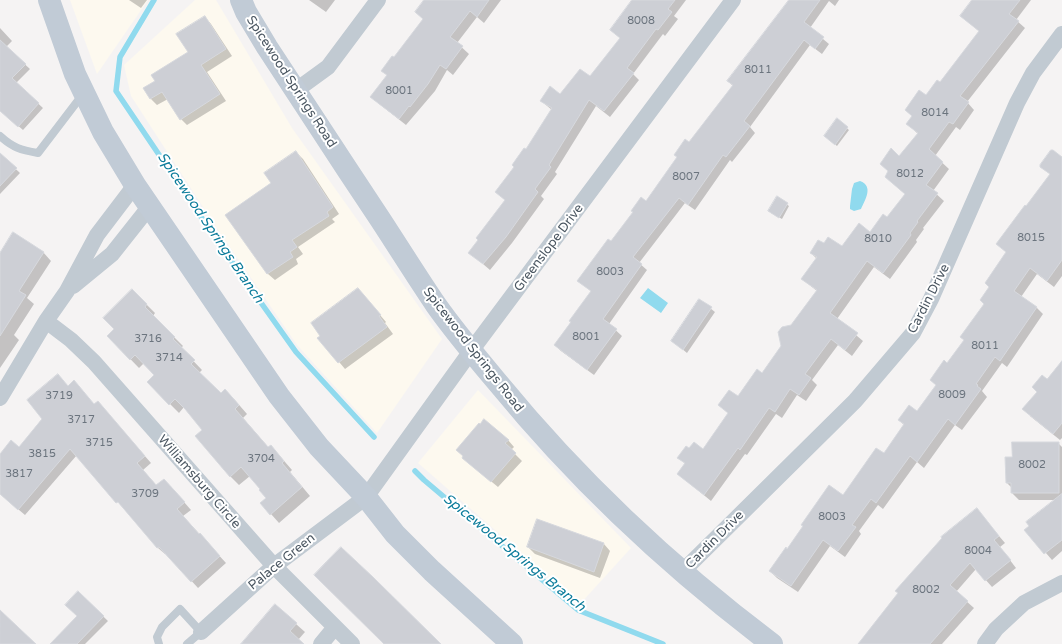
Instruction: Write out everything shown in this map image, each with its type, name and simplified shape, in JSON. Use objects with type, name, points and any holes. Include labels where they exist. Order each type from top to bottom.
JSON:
[{"type":"main road","points":[[49,0],[75,74],[103,132],[135,185],[279,396],[319,447],[366,497],[395,534],[432,571],[512,644]]},
{"type":"main road","name":"Spicewood Springs Road","points":[[241,0],[246,12],[267,48],[436,306],[526,418],[580,476],[630,526],[682,572],[772,644]]},
{"type":"street","points":[[296,91],[328,67],[378,0]]},
{"type":"street","name":"Greenslope Drive","points":[[366,497],[471,351],[733,0]]},
{"type":"street","name":"Cardin Drive","points":[[682,572],[855,401],[913,333],[932,299],[1017,103],[1033,73],[1062,34]]},
{"type":"street","points":[[0,398],[46,321],[67,291],[97,235],[135,185]]},
{"type":"street","points":[[67,291],[112,254],[150,206]]},
{"type":"street","name":"Williamsburg Circle","points":[[46,321],[71,340],[94,362],[274,566],[352,644]]},
{"type":"street","name":"Palace Green","points":[[201,632],[274,566],[366,497]]},
{"type":"street","points":[[986,644],[996,629],[1024,603],[1062,583]]},
{"type":"street","points":[[321,644],[335,627]]},
{"type":"lane","points":[[0,136],[11,146],[38,153],[84,92]]},
{"type":"lane","points":[[159,644],[157,638],[162,628],[180,609],[201,632],[187,644]]},
{"type":"shaded area","points":[[70,0],[148,0],[97,74]]},
{"type":"shaded area","points":[[195,0],[216,0],[292,128],[442,339],[377,433],[297,345],[212,221],[131,96],[124,65]]},
{"type":"shaded area","points":[[478,390],[631,548],[580,604],[418,463]]},
{"type":"water","points":[[860,181],[867,186],[868,190],[861,209],[854,211],[850,209],[852,189],[854,183]]},
{"type":"water","points":[[648,288],[668,303],[661,313],[640,298]]},
{"type":"building","points":[[424,0],[489,0],[477,17],[470,11],[450,37],[463,46],[446,69],[440,65],[428,84],[399,119],[370,97],[387,75],[381,71],[392,56],[394,57],[423,19],[415,12]]},
{"type":"building","points":[[632,0],[675,0],[668,9],[672,12],[658,30],[656,29],[627,68],[634,73],[604,111],[589,100],[549,165],[551,167],[535,189],[538,192],[506,237],[483,264],[468,253],[478,240],[476,238],[505,200],[495,192],[514,167],[512,165],[524,148],[526,149],[552,108],[540,101],[550,86],[560,94],[580,69],[590,76],[620,38],[610,30]]},
{"type":"building","points":[[789,0],[820,0],[804,22],[824,37],[815,49],[804,40],[744,121],[750,126],[726,157],[723,155],[688,205],[679,198],[633,257],[642,264],[603,319],[617,329],[587,370],[554,345],[591,291],[577,281],[608,239],[611,241],[633,212],[631,211],[641,197],[646,201],[677,157],[674,155],[685,139],[689,142],[733,85],[727,81]]},
{"type":"building","points":[[972,0],[1020,0],[1009,14],[1019,21],[960,96],[969,102],[953,124],[949,122],[929,149],[943,162],[926,185],[938,193],[917,221],[918,222],[910,233],[911,235],[883,273],[867,261],[830,313],[858,333],[845,350],[831,339],[805,374],[811,378],[799,395],[790,389],[775,412],[769,408],[740,450],[738,448],[704,495],[677,474],[685,463],[677,458],[686,446],[689,448],[694,442],[703,449],[728,413],[718,405],[729,390],[738,396],[757,369],[762,373],[781,346],[778,332],[782,327],[791,325],[817,290],[801,279],[817,257],[810,253],[818,240],[824,243],[828,237],[842,246],[859,223],[870,232],[883,214],[887,217],[905,194],[885,177],[888,171],[880,164],[891,148],[899,156],[918,133],[906,124],[912,116],[905,110],[919,90],[926,95],[937,80],[940,82],[979,31],[960,16]]},
{"type":"building","points":[[205,16],[226,49],[201,65],[220,94],[180,120],[162,92],[150,99],[143,88],[155,81],[151,75],[188,52],[176,34]]},
{"type":"building","points":[[0,40],[26,64],[12,78],[39,103],[18,127],[0,111]]},
{"type":"building","points":[[837,118],[848,127],[835,145],[824,136]]},
{"type":"building","points":[[1051,150],[1062,157],[1062,260],[1047,281],[1030,268],[1014,291],[1037,307],[1000,361],[995,357],[976,384],[981,389],[955,425],[948,419],[917,462],[910,456],[876,503],[871,499],[852,525],[856,527],[838,551],[823,540],[791,586],[769,571],[786,547],[787,549],[803,526],[801,525],[829,485],[843,495],[876,448],[884,453],[904,424],[898,420],[909,405],[917,411],[936,385],[930,380],[944,360],[947,363],[964,340],[960,337],[984,304],[980,300],[989,287],[985,283],[1006,252],[996,244],[1050,174],[1040,167],[1040,165]]},
{"type":"building","points":[[296,151],[333,207],[327,212],[329,216],[292,240],[297,247],[290,252],[293,257],[267,274],[225,215],[271,183],[264,173]]},
{"type":"building","points":[[0,153],[17,168],[0,186]]},
{"type":"building","points":[[777,196],[788,203],[779,218],[768,211]]},
{"type":"building","points":[[13,232],[44,252],[19,291],[26,295],[0,336],[0,253]]},
{"type":"building","points":[[358,288],[381,315],[379,316],[387,327],[338,363],[317,338],[320,336],[311,323]]},
{"type":"building","points":[[132,289],[147,304],[145,307],[175,337],[173,339],[195,360],[191,364],[221,393],[225,389],[239,405],[235,409],[268,447],[271,445],[284,461],[282,463],[302,487],[270,515],[260,503],[266,498],[241,467],[230,477],[195,436],[202,430],[185,409],[175,399],[169,405],[147,382],[154,375],[135,355],[130,360],[107,336],[114,329],[103,318]]},
{"type":"building","points":[[699,299],[712,307],[683,350],[671,341]]},
{"type":"building","points":[[1062,361],[1062,423],[1053,434],[1022,409],[1037,392],[1032,387],[1042,375],[1047,379]]},
{"type":"building","points":[[58,374],[68,386],[74,380],[94,404],[98,401],[145,456],[137,463],[156,485],[164,479],[185,502],[177,509],[220,556],[191,582],[159,547],[157,548],[118,502],[116,503],[70,449],[18,510],[0,494],[0,454],[11,440],[19,447],[42,419],[27,400]]},
{"type":"building","points":[[484,419],[509,440],[505,443],[516,453],[491,482],[462,458],[463,456],[456,450]]},
{"type":"building","points":[[1012,442],[1059,442],[1059,493],[1011,493],[1011,483],[1006,483],[1005,457],[1012,457]]},
{"type":"building","points":[[1062,494],[1062,540],[1044,554],[1024,530],[1029,526],[1026,522]]},
{"type":"building","points":[[977,508],[999,536],[994,540],[1011,560],[985,581],[970,563],[950,585],[968,601],[930,644],[858,644],[898,593],[895,591],[942,538],[941,537]]},
{"type":"building","points":[[537,519],[604,543],[594,572],[527,547]]},
{"type":"building","points":[[341,547],[441,644],[384,644],[314,575]]},
{"type":"building","points":[[78,591],[104,616],[77,644],[50,644],[77,616],[65,605]]},
{"type":"building","points":[[275,604],[297,623],[290,631],[304,644],[241,644]]},
{"type":"building","points":[[0,610],[36,644],[0,644]]},
{"type":"waterway","name":"Spicewood Springs Branch","points":[[154,0],[120,57],[116,91],[220,245],[296,352],[374,437]]},
{"type":"waterway","name":"Spicewood Springs Branch","points":[[415,471],[578,610],[663,644]]}]
